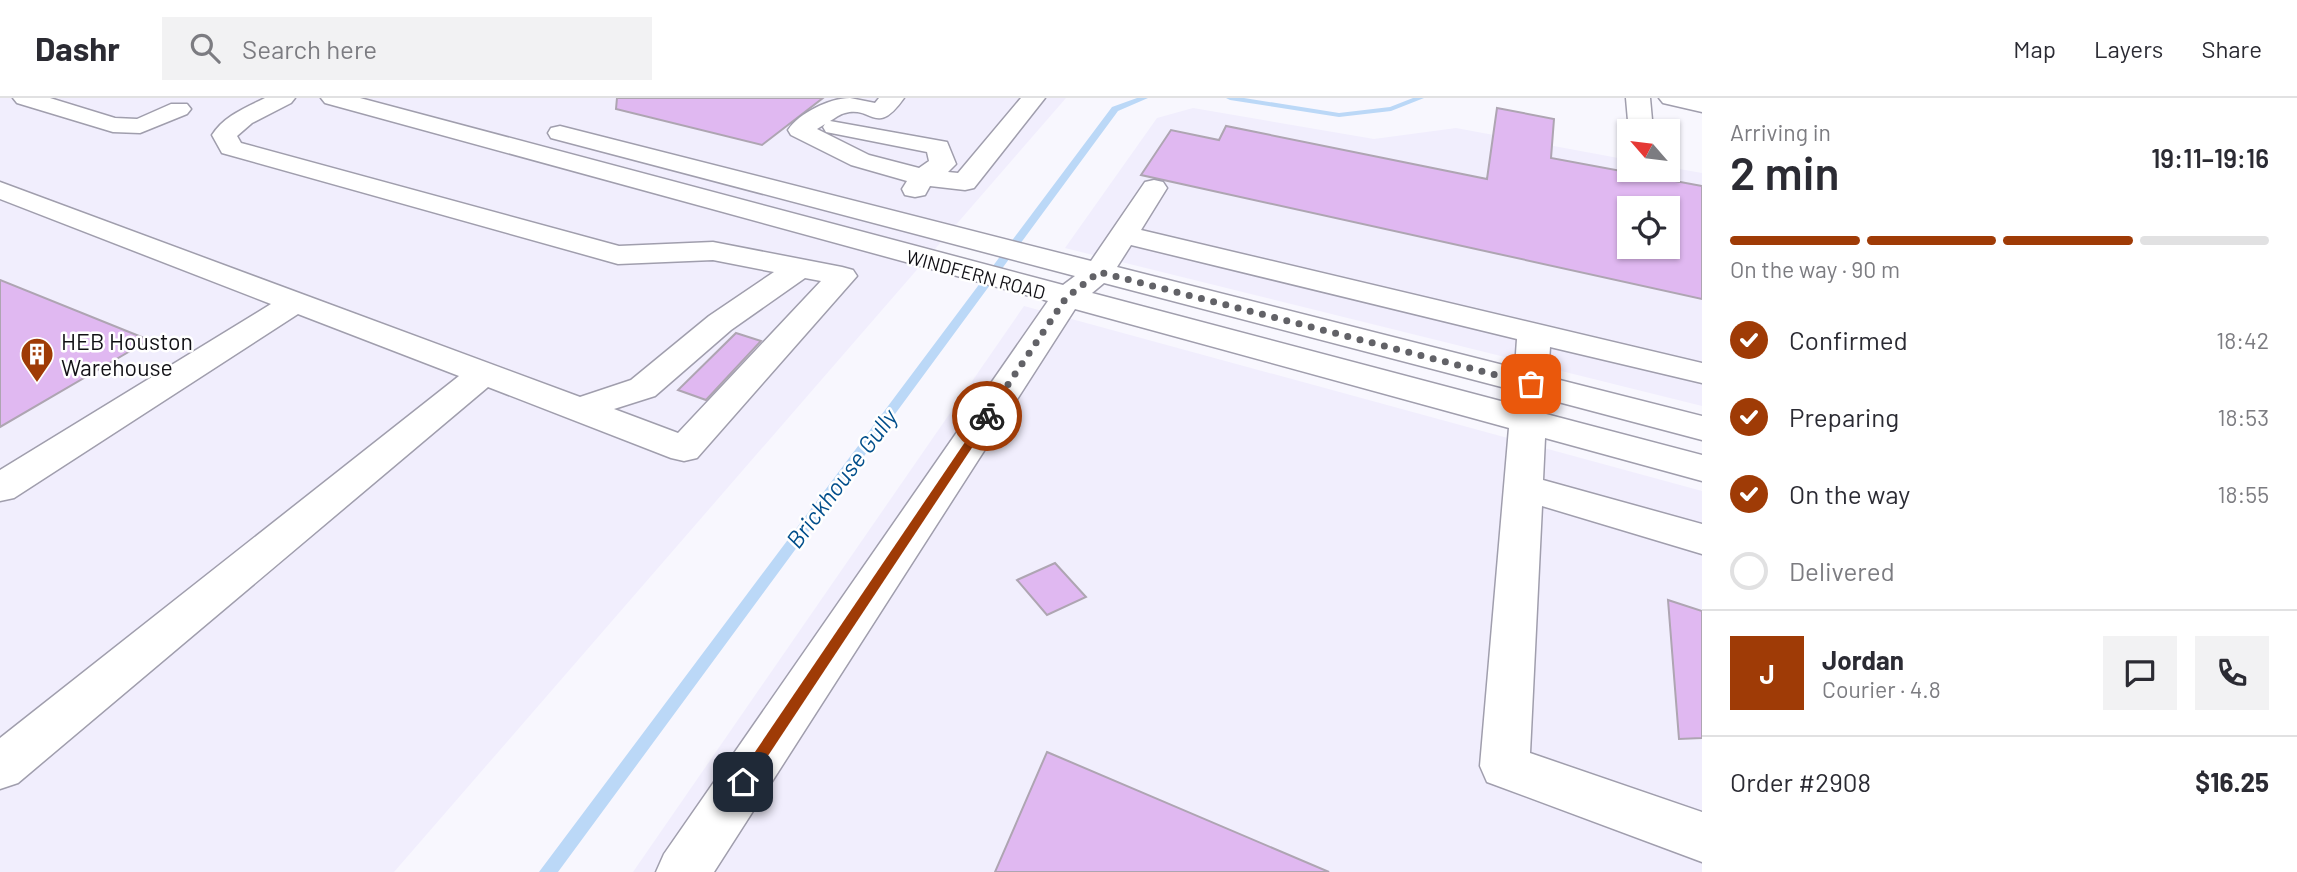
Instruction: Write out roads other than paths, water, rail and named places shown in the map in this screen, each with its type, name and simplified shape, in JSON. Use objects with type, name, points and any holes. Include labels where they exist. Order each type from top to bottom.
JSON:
[{"type":"street","points":[[25,98],[113,125],[140,125],[179,108],[142,98]]},
{"type":"street","points":[[0,190],[684,449],[842,276],[713,251],[618,255],[231,148],[224,135],[243,118],[283,98]]},
{"type":"street","name":"WINDFERN ROAD","points":[[333,98],[1047,293],[1529,402],[1702,429]]},
{"type":"street","points":[[426,98],[479,112]]},
{"type":"street","points":[[892,98],[881,111],[844,104],[810,122],[937,147],[943,164],[923,177],[894,219]]},
{"type":"street","points":[[923,177],[965,182],[1033,98]]},
{"type":"street","points":[[1638,98],[1640,119]]},
{"type":"street","points":[[1671,98],[1702,105]]},
{"type":"street","name":"WINDFERN ROAD","points":[[533,126],[1099,272],[1529,402],[1702,468]]},
{"type":"street","points":[[683,872],[1047,293],[1099,272],[1154,188]]},
{"type":"street","points":[[1124,235],[1702,373]]},
{"type":"street","points":[[579,409],[643,388],[720,323],[800,268]]},
{"type":"street","points":[[0,488],[295,302]]},
{"type":"street","points":[[1534,333],[1505,766],[1702,837]]},
{"type":"street","points":[[0,767],[484,373]]},
{"type":"street","points":[[1522,487],[1702,538]]},
{"type":"waterway","name":"Brickhouse Gully","points":[[548,872],[1115,109],[1144,98]]},
{"type":"waterway","name":"Brickhouse Gully","points":[[1230,98],[1339,115],[1391,109],[1420,98]]},
{"type":"place","name":"HEB Houston Warehouse","points":[[37,384]]}]
